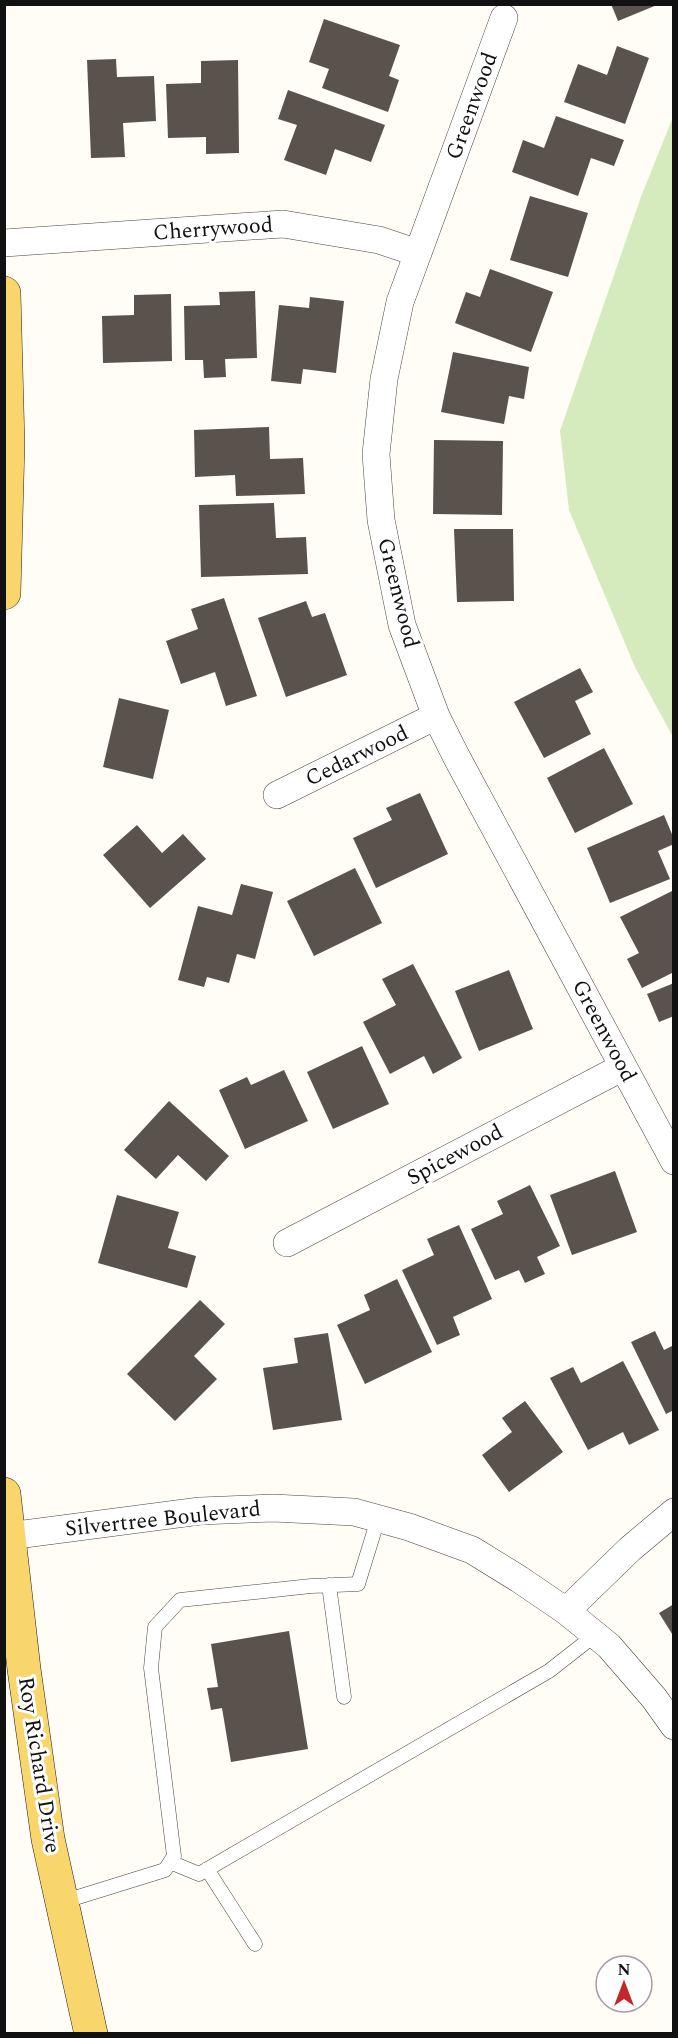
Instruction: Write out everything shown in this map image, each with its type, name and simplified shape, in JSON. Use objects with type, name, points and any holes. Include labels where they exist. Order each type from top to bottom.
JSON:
[{"type":"main road","points":[[4,293],[7,444],[4,592]]},
{"type":"main road","name":"Roy Richard Drive","points":[[4,1494],[24,1670],[48,1839],[92,2034]]},
{"type":"street","name":"Greenwood","points":[[504,18],[400,302],[384,379],[376,454],[381,520],[402,625],[436,716],[674,1161]]},
{"type":"street","name":"Cherrywood","points":[[4,243],[283,224],[379,240],[418,253]]},
{"type":"street","name":"Cedarwood","points":[[277,795],[436,716]]},
{"type":"street","name":"Spicewood","points":[[287,1244],[623,1067]]},
{"type":"street","name":"Silvertree Boulevard","points":[[9,1536],[200,1511],[273,1508],[354,1512],[409,1527],[472,1550],[566,1611],[609,1646],[654,1698],[674,1726]]},
{"type":"street","points":[[566,1611],[630,1549],[674,1512]]},
{"type":"lane","points":[[62,1902],[165,1870],[174,1856],[151,1668],[155,1627],[180,1600],[358,1584],[378,1519]]},
{"type":"lane","points":[[329,1585],[344,1696]]},
{"type":"lane","points":[[170,1862],[199,1874],[549,1671],[595,1635]]},
{"type":"lane","points":[[207,1869],[255,1944]]},
{"type":"green space","points":[[673,117],[673,737],[635,667],[569,510],[560,431],[642,194]]},
{"type":"building","points":[[611,4],[657,4],[657,5],[618,21]]},
{"type":"building","points":[[324,19],[400,45],[389,76],[399,80],[388,112],[322,88],[329,69],[309,62]]},
{"type":"building","points":[[617,46],[649,58],[625,124],[564,102],[578,64],[607,75]]},
{"type":"building","points":[[116,59],[117,77],[154,76],[156,121],[123,123],[125,157],[91,158],[87,60]]},
{"type":"building","points":[[238,60],[239,153],[206,154],[206,137],[168,138],[166,84],[201,83],[201,61]]},
{"type":"building","points":[[288,90],[385,125],[371,162],[335,149],[326,175],[284,160],[297,125],[278,119]]},
{"type":"building","points":[[556,116],[624,140],[614,166],[591,158],[578,196],[512,172],[523,140],[544,148]]},
{"type":"building","points":[[530,196],[588,213],[568,277],[510,260]]},
{"type":"building","points":[[490,269],[553,292],[531,352],[455,323],[466,292],[480,297]]},
{"type":"building","points":[[255,291],[257,358],[225,359],[226,377],[204,378],[203,360],[185,360],[184,306],[220,305],[219,292]]},
{"type":"building","points":[[171,294],[172,361],[103,363],[102,316],[134,315],[134,295]]},
{"type":"building","points":[[310,297],[344,301],[336,373],[303,369],[301,384],[271,381],[279,305],[309,308]]},
{"type":"building","points":[[453,352],[529,367],[524,399],[509,396],[504,424],[441,412]]},
{"type":"building","points":[[269,427],[270,459],[303,458],[305,494],[236,496],[235,475],[195,477],[194,430]]},
{"type":"building","points":[[434,440],[503,441],[502,515],[433,514]]},
{"type":"building","points":[[274,503],[276,538],[306,537],[308,574],[201,577],[199,505]]},
{"type":"building","points":[[454,529],[513,529],[514,601],[457,602]]},
{"type":"building","points":[[224,598],[257,696],[226,706],[215,672],[181,684],[166,641],[198,629],[191,609]]},
{"type":"building","points":[[306,601],[312,617],[325,613],[347,675],[286,697],[258,618]]},
{"type":"building","points":[[580,668],[593,692],[575,701],[591,734],[544,758],[514,702]]},
{"type":"building","points":[[119,698],[169,710],[153,779],[103,767]]},
{"type":"building","points":[[604,748],[633,804],[575,833],[547,778]]},
{"type":"building","points":[[420,793],[448,854],[376,888],[353,838],[392,820],[386,808]]},
{"type":"building","points":[[664,815],[674,844],[658,851],[670,879],[610,903],[587,848]]},
{"type":"building","points":[[137,825],[162,853],[183,834],[206,859],[150,908],[103,855]]},
{"type":"building","points":[[355,868],[382,923],[314,956],[287,901]]},
{"type":"building","points":[[241,884],[273,892],[255,959],[237,954],[229,983],[207,977],[204,987],[178,980],[198,906],[232,915]]},
{"type":"building","points":[[674,890],[674,972],[642,988],[627,959],[639,953],[620,917]]},
{"type":"building","points":[[413,964],[462,1058],[433,1074],[424,1056],[390,1074],[363,1022],[396,1005],[382,979]]},
{"type":"building","points":[[509,970],[533,1029],[479,1051],[455,991]]},
{"type":"building","points":[[674,983],[674,1016],[659,1022],[647,994]]},
{"type":"building","points":[[362,1046],[389,1104],[333,1129],[307,1072]]},
{"type":"building","points":[[284,1070],[308,1121],[245,1149],[219,1090],[247,1077],[251,1085]]},
{"type":"building","points":[[169,1101],[229,1156],[206,1181],[178,1155],[156,1179],[124,1150]]},
{"type":"building","points":[[615,1171],[637,1232],[572,1255],[550,1195]]},
{"type":"building","points":[[530,1185],[560,1246],[537,1257],[545,1274],[525,1283],[519,1270],[495,1280],[471,1229],[503,1214],[497,1201]]},
{"type":"building","points":[[117,1195],[179,1212],[168,1248],[196,1256],[187,1288],[98,1263]]},
{"type":"building","points":[[459,1225],[492,1299],[453,1317],[460,1335],[437,1345],[402,1270],[434,1255],[427,1239]]},
{"type":"building","points":[[397,1279],[432,1352],[365,1384],[337,1325],[370,1310],[364,1295]]},
{"type":"building","points":[[200,1300],[225,1324],[194,1356],[217,1379],[175,1421],[127,1374]]},
{"type":"building","points":[[655,1331],[664,1350],[674,1345],[674,1410],[666,1414],[631,1342]]},
{"type":"building","points":[[328,1333],[342,1420],[273,1430],[263,1368],[298,1363],[294,1338]]},
{"type":"building","points":[[623,1361],[659,1430],[629,1445],[623,1432],[588,1450],[550,1378],[573,1367],[581,1383]]},
{"type":"building","points":[[525,1401],[563,1452],[509,1492],[482,1455],[512,1432],[502,1418]]},
{"type":"building","points":[[674,1604],[674,1637],[659,1613]]},
{"type":"building","points":[[289,1631],[308,1749],[231,1762],[222,1708],[211,1710],[207,1688],[218,1687],[211,1644]]}]
